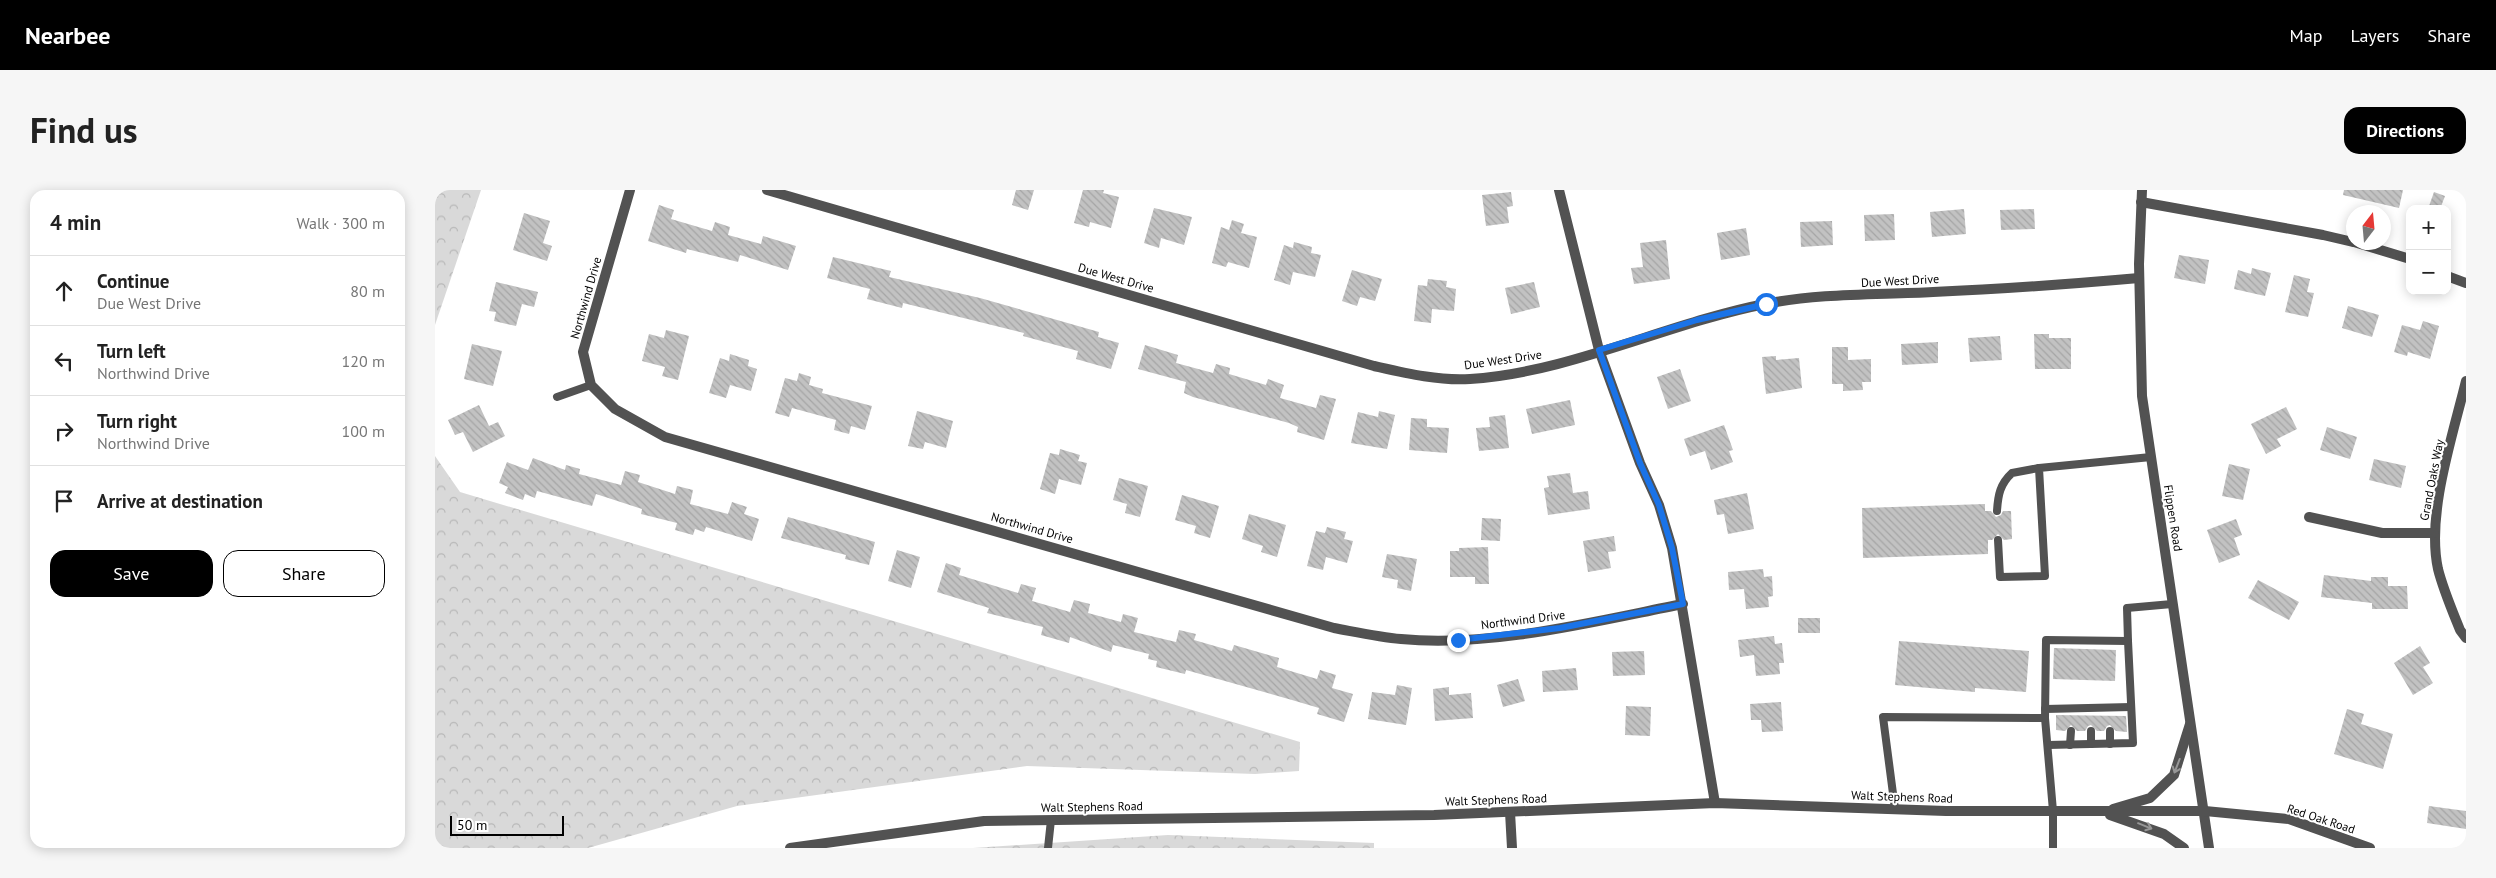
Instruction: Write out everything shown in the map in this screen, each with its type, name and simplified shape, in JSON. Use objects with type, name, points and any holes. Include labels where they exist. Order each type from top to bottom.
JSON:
[{"type":"street","name":"Northwind Drive","points":[[630,190],[583,352],[591,385],[615,409],[665,437],[1334,628],[1401,639],[1458,640],[1560,628],[1683,604]]},
{"type":"street","name":"Due West Drive","points":[[767,190],[1374,366],[1419,376],[1469,379],[1539,369],[1697,320],[1766,304],[1819,297],[2007,289],[2139,278]]},
{"type":"street","points":[[1559,190],[1599,350],[1640,463],[1659,505],[1672,548],[1683,604],[1715,803]]},
{"type":"street","name":"Flippen Road","points":[[2142,190],[2139,278],[2142,396],[2209,848]]},
{"type":"street","points":[[2141,202],[2346,240]]},
{"type":"street","points":[[2380,250],[2406,258]]},
{"type":"street","points":[[2451,277],[2466,283]]},
{"type":"street","name":"Grand Oaks Way","points":[[2466,381],[2448,454],[2434,533],[2438,568],[2460,630],[2466,638]]},
{"type":"street","points":[[2309,517],[2382,533],[2434,533]]},
{"type":"street","points":[[2102,812],[2150,798],[2174,775],[2191,719]]},
{"type":"street","name":"Walt Stephens Road","points":[[790,848],[984,821],[1435,815],[1715,803],[1895,809],[2102,812],[2205,811]]},
{"type":"street","name":"Red Oak Road","points":[[2205,811],[2289,819],[2370,848]]},
{"type":"street","points":[[1510,812],[1511,848]]},
{"type":"street","points":[[2102,812],[2164,834],[2185,848]]},
{"type":"lane","points":[[557,398],[591,385]]},
{"type":"lane","points":[[1997,511],[1997,497],[2001,487],[2012,473],[2039,468],[2151,457]]},
{"type":"lane","points":[[1998,540],[2000,577],[2045,576],[2039,468]]},
{"type":"lane","points":[[2048,746],[2133,743],[2127,608],[2172,604]]},
{"type":"lane","points":[[2053,848],[2053,811],[2045,718],[2046,640],[2128,641]]},
{"type":"lane","points":[[2045,708],[2071,712],[2092,712],[2131,707]]},
{"type":"lane","points":[[1895,809],[1883,717],[2045,718]]},
{"type":"lane","points":[[2070,745],[2071,731]]},
{"type":"lane","points":[[2091,731],[2091,744]]},
{"type":"lane","points":[[2110,731],[2110,744]]},
{"type":"lane","points":[[1048,848],[1051,820]]},
{"type":"green space","points":[[435,190],[481,190],[435,325]]},
{"type":"green space","points":[[435,456],[460,492],[1300,742],[1299,771],[1255,774],[1027,766],[737,806],[588,848],[435,848]]},
{"type":"green space","points":[[1168,835],[1374,843],[1374,848],[973,848]]},
{"type":"building","points":[[1016,190],[1034,190],[1028,210],[1012,205]]},
{"type":"building","points":[[1083,190],[1104,190],[1103,193],[1119,197],[1111,228],[1090,222],[1089,227],[1074,223]]},
{"type":"building","points":[[2344,190],[2403,190],[2399,208],[2343,195]]},
{"type":"building","points":[[1511,192],[1513,206],[1507,207],[1509,223],[1486,226],[1482,195]]},
{"type":"building","points":[[2434,192],[2445,196],[2442,205],[2429,205]]},
{"type":"building","points":[[659,205],[674,210],[671,219],[712,231],[715,222],[730,227],[728,235],[761,244],[763,236],[796,246],[788,270],[740,255],[738,262],[687,249],[686,253],[648,241]]},
{"type":"building","points":[[1154,208],[1192,217],[1184,245],[1161,238],[1159,248],[1144,243]]},
{"type":"building","points":[[1964,209],[1966,234],[1932,237],[1930,212]]},
{"type":"building","points":[[2034,209],[2035,229],[2001,230],[2000,210]]},
{"type":"building","points":[[524,213],[550,221],[543,243],[552,246],[547,261],[513,250]]},
{"type":"building","points":[[1894,214],[1895,240],[1865,241],[1864,215]]},
{"type":"building","points":[[1232,220],[1244,224],[1241,233],[1257,237],[1249,268],[1228,262],[1226,267],[1212,263],[1221,227],[1229,230]]},
{"type":"building","points":[[1832,221],[1833,245],[1801,247],[1800,222]]},
{"type":"building","points":[[1746,228],[1750,255],[1721,260],[1717,233]]},
{"type":"building","points":[[1666,240],[1670,279],[1634,284],[1631,268],[1643,267],[1640,243]]},
{"type":"building","points":[[1294,242],[1312,247],[1311,253],[1321,255],[1315,277],[1293,272],[1290,285],[1274,280],[1284,245],[1293,248]]},
{"type":"building","points":[[2179,255],[2209,260],[2205,284],[2174,278]]},
{"type":"building","points":[[833,257],[891,271],[889,277],[980,298],[1099,332],[1098,337],[1119,343],[1111,369],[1076,359],[1078,351],[1023,336],[1024,333],[903,303],[902,308],[867,299],[870,289],[827,278]]},
{"type":"building","points":[[2252,268],[2271,273],[2265,296],[2234,289],[2238,270],[2251,274]]},
{"type":"building","points":[[1352,270],[1382,279],[1375,301],[1360,297],[1357,306],[1342,301]]},
{"type":"building","points":[[2294,275],[2310,279],[2307,292],[2314,293],[2308,317],[2285,312]]},
{"type":"building","points":[[1428,279],[1447,281],[1446,287],[1456,289],[1454,311],[1432,309],[1431,323],[1414,321],[1418,285],[1427,286]]},
{"type":"building","points":[[496,282],[538,292],[534,307],[522,304],[516,326],[494,321],[496,312],[489,311]]},
{"type":"building","points":[[1534,282],[1540,307],[1511,314],[1505,288]]},
{"type":"building","points":[[2348,306],[2379,315],[2372,337],[2342,328]]},
{"type":"building","points":[[2423,321],[2439,326],[2430,359],[2408,352],[2407,356],[2394,352],[2402,325],[2420,330]]},
{"type":"building","points":[[666,330],[689,336],[678,380],[662,376],[665,367],[642,361],[649,334],[664,338]]},
{"type":"building","points":[[2034,334],[2049,334],[2049,338],[2071,338],[2071,369],[2035,369]]},
{"type":"building","points":[[2000,336],[2002,360],[1970,362],[1968,338]]},
{"type":"building","points":[[1938,342],[1938,363],[1902,365],[1901,344]]},
{"type":"building","points":[[472,344],[502,351],[493,386],[464,379]]},
{"type":"building","points":[[1145,345],[1178,355],[1176,363],[1213,373],[1216,364],[1230,368],[1229,374],[1266,385],[1268,379],[1284,385],[1280,398],[1316,408],[1320,395],[1336,399],[1324,440],[1297,432],[1298,427],[1289,423],[1193,397],[1184,393],[1186,382],[1138,369]]},
{"type":"building","points":[[1832,347],[1848,347],[1848,360],[1871,359],[1871,382],[1862,382],[1863,390],[1843,391],[1843,384],[1832,384]]},
{"type":"building","points":[[730,354],[749,360],[748,366],[757,369],[751,391],[730,385],[726,398],[709,393],[720,358],[729,361]]},
{"type":"building","points":[[1776,356],[1776,360],[1799,358],[1802,388],[1766,394],[1762,357]]},
{"type":"building","points":[[1680,369],[1691,401],[1668,409],[1657,377]]},
{"type":"building","points":[[799,373],[811,377],[809,385],[823,389],[822,393],[872,406],[865,430],[851,426],[849,434],[834,430],[836,420],[792,408],[789,417],[775,413],[785,378],[797,381]]},
{"type":"building","points":[[1570,400],[1575,425],[1532,434],[1526,409]]},
{"type":"building","points":[[479,405],[489,426],[498,422],[505,436],[473,452],[463,432],[455,435],[448,420]]},
{"type":"building","points":[[2286,407],[2297,429],[2277,439],[2281,446],[2266,454],[2251,424]]},
{"type":"building","points":[[917,411],[953,421],[946,448],[925,442],[923,449],[908,446]]},
{"type":"building","points":[[1379,411],[1395,415],[1387,449],[1351,443],[1358,412],[1378,417]]},
{"type":"building","points":[[1505,415],[1509,448],[1479,451],[1476,428],[1490,427],[1489,417]]},
{"type":"building","points":[[1411,418],[1427,419],[1427,427],[1449,428],[1447,453],[1409,450]]},
{"type":"building","points":[[1724,425],[1733,450],[1729,451],[1733,462],[1711,470],[1705,451],[1690,456],[1684,439]]},
{"type":"building","points":[[2327,427],[2357,437],[2350,459],[2320,450]]},
{"type":"building","points":[[1060,449],[1080,455],[1078,461],[1087,463],[1081,485],[1059,479],[1055,494],[1040,489],[1050,453],[1059,455]]},
{"type":"building","points":[[533,458],[565,470],[566,465],[580,469],[579,474],[621,485],[625,471],[640,475],[638,482],[675,494],[677,486],[693,490],[690,504],[728,514],[732,502],[747,507],[744,514],[759,519],[752,541],[706,527],[704,532],[695,529],[693,535],[675,530],[677,523],[641,514],[642,509],[596,494],[592,506],[537,491],[535,498],[525,494],[523,500],[505,493],[508,487],[499,483],[507,462],[528,470]]},
{"type":"building","points":[[2374,459],[2406,466],[2401,488],[2369,480]]},
{"type":"building","points":[[2229,464],[2250,469],[2243,500],[2222,496]]},
{"type":"building","points":[[1570,473],[1573,493],[1588,491],[1590,509],[1548,515],[1544,488],[1549,487],[1547,476]]},
{"type":"building","points":[[1119,478],[1148,486],[1140,517],[1125,513],[1127,504],[1113,500]]},
{"type":"building","points":[[1747,493],[1754,529],[1728,534],[1724,514],[1717,515],[1714,500]]},
{"type":"building","points":[[1182,495],[1219,506],[1210,538],[1194,533],[1196,526],[1175,520]]},
{"type":"building","points":[[1985,504],[1985,511],[1991,511],[1996,517],[2001,515],[2003,511],[2011,511],[2012,539],[2004,540],[1998,534],[1992,540],[1988,540],[1988,554],[1863,558],[1862,508]]},
{"type":"building","points":[[1249,514],[1286,525],[1277,557],[1261,552],[1263,546],[1242,539]]},
{"type":"building","points":[[788,517],[875,542],[869,565],[845,559],[846,555],[781,538]]},
{"type":"building","points":[[1482,518],[1501,519],[1500,541],[1481,540]]},
{"type":"building","points":[[2236,519],[2242,535],[2234,538],[2240,555],[2219,563],[2207,530]]},
{"type":"building","points":[[1327,527],[1346,532],[1344,539],[1353,541],[1347,563],[1326,557],[1323,570],[1307,566],[1316,531],[1325,533]]},
{"type":"building","points":[[1614,536],[1616,551],[1608,552],[1611,568],[1588,572],[1583,541]]},
{"type":"building","points":[[1488,547],[1489,584],[1475,584],[1475,577],[1450,577],[1450,551],[1459,551],[1459,548]]},
{"type":"building","points":[[897,550],[920,557],[911,588],[888,581]]},
{"type":"building","points":[[1387,554],[1417,559],[1411,591],[1397,588],[1398,580],[1382,577]]},
{"type":"building","points":[[946,563],[961,568],[959,575],[1018,593],[1021,584],[1036,588],[1032,601],[1070,612],[1074,600],[1090,604],[1088,613],[1121,622],[1123,614],[1138,618],[1134,632],[1176,642],[1179,630],[1196,634],[1194,640],[1232,651],[1234,645],[1279,658],[1277,667],[1317,679],[1320,670],[1336,675],[1332,688],[1353,694],[1344,722],[1317,714],[1319,708],[1292,700],[1186,670],[1185,674],[1156,667],[1157,661],[1148,659],[1149,654],[1113,645],[1111,652],[1070,637],[1069,643],[1041,635],[1043,627],[987,613],[989,608],[937,592]]},
{"type":"building","points":[[1763,569],[1764,577],[1772,576],[1773,596],[1768,597],[1769,607],[1746,609],[1744,589],[1729,590],[1728,572]]},
{"type":"building","points":[[2324,575],[2371,581],[2371,577],[2388,577],[2388,586],[2407,586],[2408,609],[2372,609],[2372,603],[2321,597]]},
{"type":"building","points":[[2258,580],[2299,602],[2289,620],[2248,598]]},
{"type":"building","points":[[1798,618],[1820,618],[1820,633],[1798,633]]},
{"type":"building","points":[[1774,636],[1775,644],[1782,643],[1784,663],[1779,663],[1780,674],[1756,676],[1754,655],[1740,657],[1738,640]]},
{"type":"building","points":[[1899,641],[2029,651],[2026,692],[1975,688],[1975,692],[1895,685]]},
{"type":"building","points":[[2420,646],[2430,663],[2423,667],[2433,683],[2413,695],[2394,663]]},
{"type":"building","points":[[2054,648],[2116,650],[2115,681],[2053,679]]},
{"type":"building","points":[[1644,651],[1645,675],[1613,676],[1612,652]]},
{"type":"building","points":[[1576,668],[1578,690],[1543,692],[1542,671]]},
{"type":"building","points":[[1518,679],[1525,701],[1503,707],[1497,685]]},
{"type":"building","points":[[1397,685],[1412,688],[1406,725],[1368,719],[1372,692],[1395,695]]},
{"type":"building","points":[[1449,687],[1449,695],[1471,693],[1473,718],[1435,721],[1433,689]]},
{"type":"building","points":[[1781,702],[1783,731],[1762,732],[1761,720],[1751,720],[1750,704]]},
{"type":"building","points":[[1626,706],[1651,707],[1650,736],[1625,735]]},
{"type":"building","points":[[2347,709],[2364,714],[2361,724],[2393,734],[2383,769],[2334,754]]},
{"type":"building","points":[[2056,715],[2126,716],[2127,732],[2116,731],[2110,725],[2104,731],[2097,731],[2091,725],[2085,731],[2077,731],[2071,725],[2065,731],[2056,730]]},
{"type":"building","points":[[2429,806],[2466,811],[2466,829],[2427,823]]},
{"type":"route","points":[[1458,640],[1560,628],[1683,604],[1672,548],[1659,505],[1640,463],[1599,350],[1697,320],[1766,304]]}]
